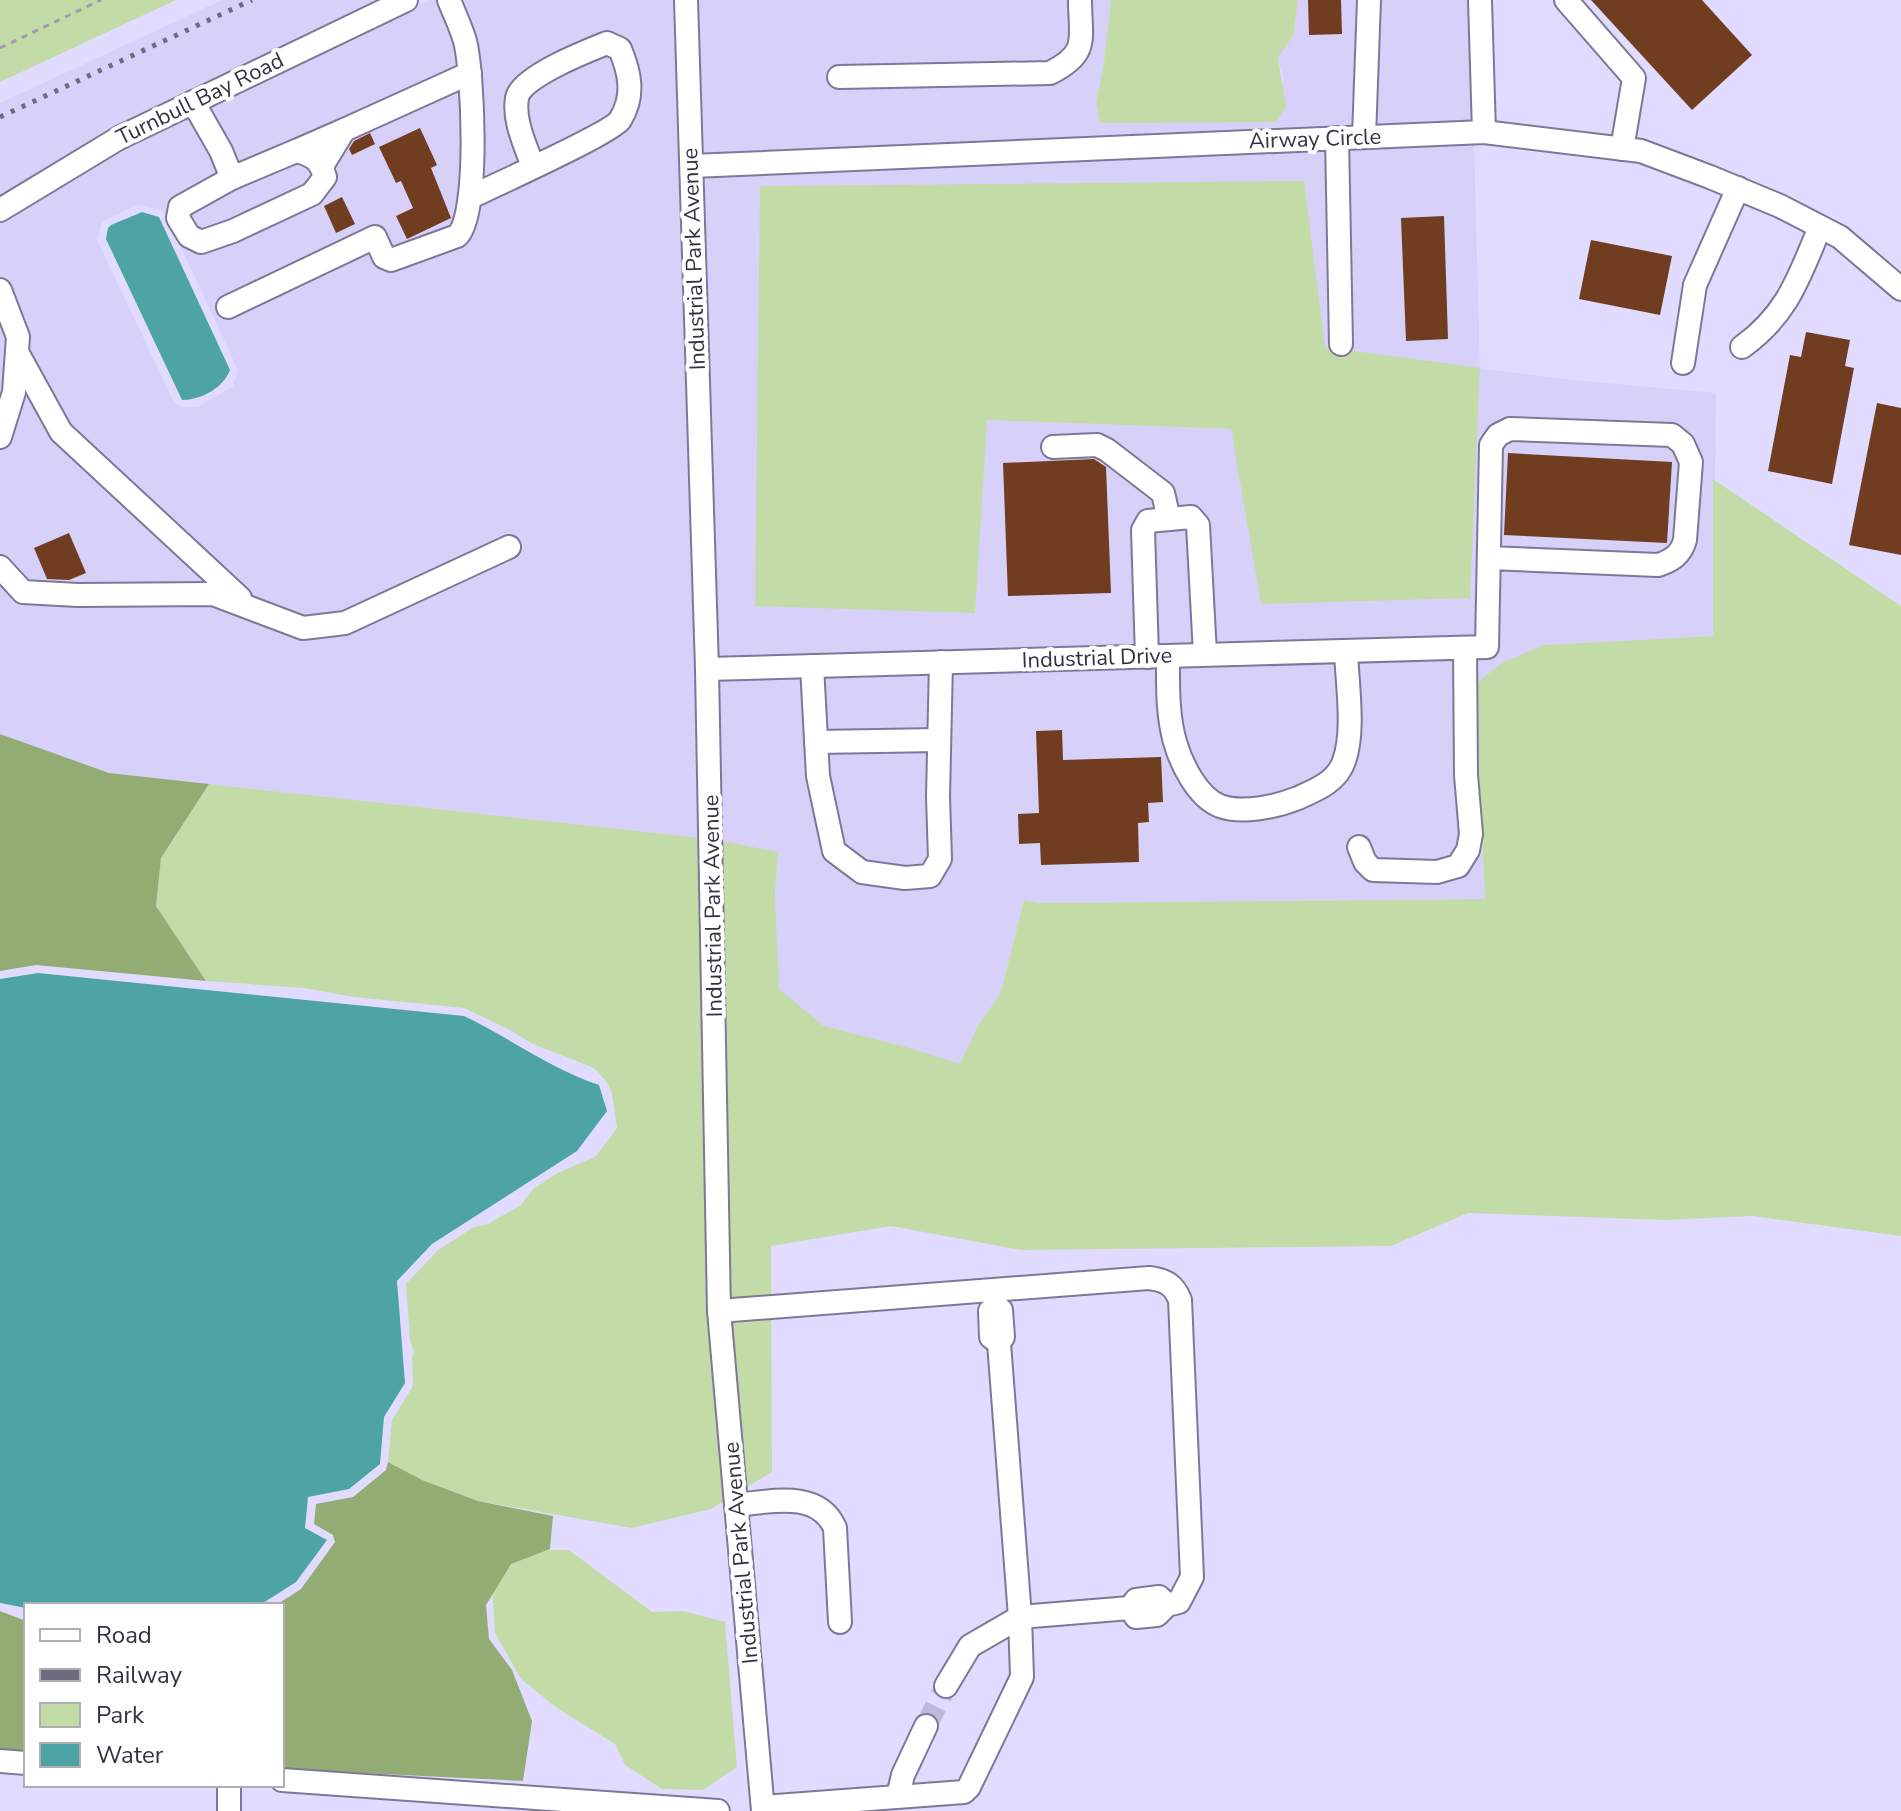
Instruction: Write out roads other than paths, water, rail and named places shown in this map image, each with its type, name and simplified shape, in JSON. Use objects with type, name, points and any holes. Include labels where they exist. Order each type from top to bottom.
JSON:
[{"type":"street","name":"Turnbull Bay Road","points":[[0,210],[119,138],[406,0]]},
{"type":"street","points":[[228,307],[375,237],[384,257],[391,260],[463,231],[471,197],[470,73],[465,41],[449,0]]},
{"type":"street","name":"Industrial Park Avenue","points":[[686,0],[707,669],[719,1311],[763,1809]]},
{"type":"street","points":[[839,77],[1050,73],[1071,63],[1080,47],[1080,0]]},
{"type":"street","points":[[1364,137],[1369,0]]},
{"type":"street","points":[[1480,0],[1484,132]]},
{"type":"street","points":[[1566,0],[1634,78],[1622,149]]},
{"type":"street","points":[[471,197],[533,167],[618,124],[626,108],[631,75],[620,49],[607,43],[526,82],[516,96],[518,123],[533,167]]},
{"type":"street","points":[[296,151],[313,156],[322,166],[325,177],[312,194],[233,231],[201,242],[189,236],[178,218],[180,207],[232,178],[470,73]]},
{"type":"street","points":[[193,102],[221,151],[232,178]]},
{"type":"street","points":[[322,166],[344,130]]},
{"type":"street","name":"Airway Circle","points":[[692,166],[1484,132],[1641,151],[1780,206],[1840,237],[1901,289]]},
{"type":"street","points":[[1337,138],[1341,344]]},
{"type":"street","points":[[1683,363],[1695,285],[1738,188]]},
{"type":"street","points":[[1742,347],[1765,330],[1789,299],[1820,227]]},
{"type":"street","points":[[0,290],[18,337],[14,392],[0,437]]},
{"type":"street","points":[[17,352],[61,432],[249,607]]},
{"type":"street","points":[[1359,847],[1365,862],[1373,870],[1437,872],[1458,866],[1468,850],[1471,834],[1466,775],[1476,647],[1489,558],[1491,445],[1503,431],[1672,435],[1686,449],[1691,462],[1685,540],[1681,550],[1671,560],[1658,565],[1489,558]]},
{"type":"street","points":[[1053,447],[1097,445],[1107,450],[1163,493],[1169,519]]},
{"type":"street","points":[[1205,654],[1198,525],[1191,517],[1148,521],[1143,530],[1158,656],[1175,742],[1201,792],[1219,806],[1257,809],[1279,806],[1321,788],[1340,772],[1349,739],[1346,651]]},
{"type":"street","points":[[0,567],[23,592],[78,595],[213,594],[303,628],[345,623],[509,547]]},
{"type":"street","name":"Industrial Drive","points":[[707,669],[1476,647]]},
{"type":"street","points":[[812,666],[818,776],[834,851],[862,872],[905,878],[930,876],[940,859],[941,662]]},
{"type":"street","points":[[816,742],[939,740]]},
{"type":"street","points":[[719,1311],[995,1298],[1149,1278],[1169,1283],[1176,1290],[1180,1300],[1192,1577],[1179,1602],[1167,1605],[1159,1597],[1136,1600],[1130,1608],[1020,1617],[970,1646],[946,1686]]},
{"type":"street","points":[[763,1809],[964,1792],[1022,1677],[999,1343],[1003,1337],[1001,1310],[995,1298]]},
{"type":"street","points":[[736,1505],[795,1500],[815,1506],[831,1518],[835,1528],[840,1622]]},
{"type":"street","points":[[898,1796],[903,1775],[926,1726]]},
{"type":"street","points":[[0,1761],[24,1763]]},
{"type":"street","points":[[284,1780],[560,1806],[718,1811]]},
{"type":"street","points":[[229,1787],[229,1811]]},
{"type":"water","points":[[142,212],[159,217],[230,370],[217,387],[197,398],[182,400],[106,239],[111,225]]},
{"type":"water","points":[[38,973],[464,1016],[564,1071],[599,1085],[607,1111],[577,1151],[432,1244],[397,1281],[405,1383],[384,1417],[380,1464],[349,1489],[308,1497],[305,1528],[327,1540],[296,1582],[263,1603],[24,1603],[24,1608],[0,1603],[0,979]]},
{"type":"tunnel","points":[[926,1726],[946,1686]]},
{"type":"railway","points":[[0,117],[252,0]]}]
